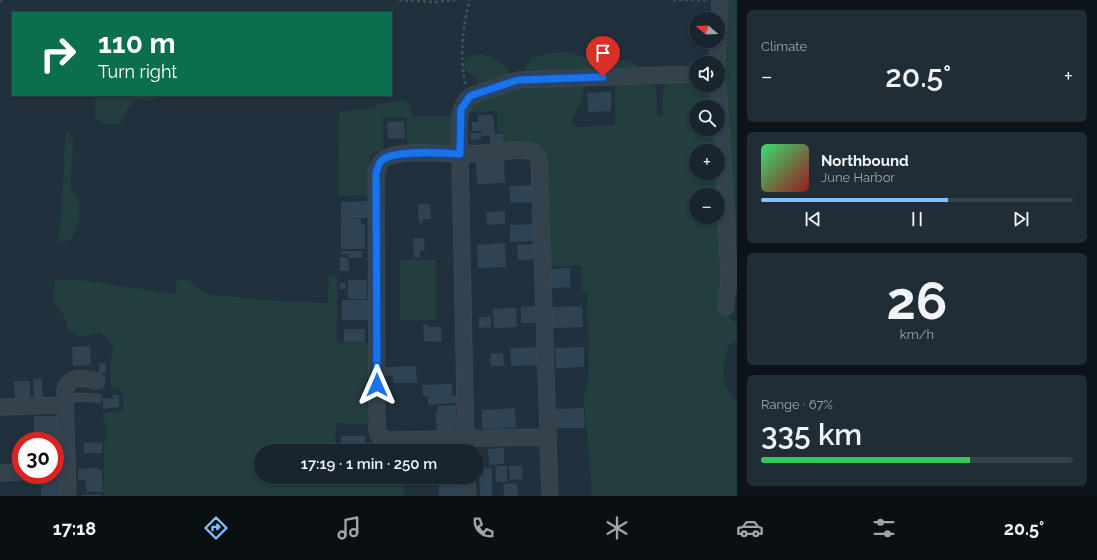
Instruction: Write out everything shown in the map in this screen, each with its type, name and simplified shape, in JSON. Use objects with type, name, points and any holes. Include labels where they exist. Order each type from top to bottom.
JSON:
[{"type":"street","points":[[717,56],[720,0]]},
{"type":"street","points":[[466,444],[460,154],[461,113],[468,98],[477,93],[518,80],[689,74]]},
{"type":"street","points":[[719,92],[733,278],[726,308]]},
{"type":"street","points":[[451,444],[389,440],[379,436],[377,430],[376,172],[380,162],[387,157],[396,155],[443,153],[460,154],[524,150],[533,152],[539,159],[541,166],[550,496]]},
{"type":"street","points":[[63,432],[65,390],[70,380],[79,378],[97,381]]},
{"type":"street","points":[[0,407],[64,401]]},
{"type":"street","points":[[476,444],[548,437]]},
{"type":"street","points":[[0,473],[12,472]]},
{"type":"street","points":[[64,482],[68,496]]},
{"type":"street","points":[[467,484],[468,496]]},
{"type":"lane","points":[[64,401],[98,398]]},
{"type":"path","points":[[399,0],[434,2],[455,0]]},
{"type":"path","points":[[468,98],[462,64],[465,20],[470,0]]},
{"type":"path","points":[[673,0],[720,0]]},
{"type":"green space","points":[[724,0],[737,0],[737,272],[735,270],[724,100],[725,56],[723,56],[723,48],[725,48],[725,12],[724,12]]},
{"type":"green space","points":[[570,52],[595,62],[627,60],[646,70],[527,74],[525,70],[532,58],[552,53]]},
{"type":"green space","points":[[477,54],[487,55],[501,62],[511,74],[480,87],[475,76],[466,70],[464,65],[466,59]]},
{"type":"green space","points":[[679,79],[689,79],[689,92],[715,92],[715,100],[689,100],[689,136],[717,136],[718,144],[689,144],[689,180],[720,180],[721,188],[689,188],[689,224],[723,224],[724,287],[721,311],[735,322],[737,326],[737,341],[729,345],[723,367],[723,374],[724,382],[727,388],[731,395],[737,400],[737,496],[592,496],[584,399],[589,371],[587,293],[582,291],[582,268],[581,266],[548,267],[545,168],[540,154],[531,147],[505,146],[504,132],[498,132],[497,111],[465,112],[472,99],[515,83],[584,83],[582,100],[571,122],[577,127],[615,125],[615,85],[618,82],[642,81],[654,84],[656,89],[657,115],[663,115],[662,94],[666,84]]},
{"type":"green space","points":[[96,96],[163,96],[150,101],[137,99],[127,109],[119,125],[103,123],[94,116]]},
{"type":"green space","points":[[163,96],[186,96],[183,97]]},
{"type":"green space","points":[[402,100],[409,104],[413,116],[455,116],[453,147],[407,150],[407,117],[383,118],[383,151],[372,153],[370,155],[369,195],[338,196],[339,112],[372,108],[378,104]]},
{"type":"green space","points":[[66,132],[71,134],[74,142],[70,183],[78,201],[79,215],[72,239],[59,243]]},
{"type":"green space","points":[[400,260],[436,260],[436,320],[400,320]]},
{"type":"green space","points":[[329,276],[337,276],[337,343],[370,343],[368,424],[336,423],[334,444],[254,444],[254,484],[404,484],[404,496],[104,496],[104,445],[107,432],[103,417],[105,413],[123,410],[123,393],[117,388],[111,388],[111,358],[114,350],[106,336],[99,333],[81,337],[68,331],[63,315],[53,302],[55,279],[87,281],[176,294],[178,279],[189,281],[206,294],[264,300],[328,303]]},
{"type":"building","points":[[611,92],[611,111],[588,112],[587,93]]},
{"type":"building","points":[[478,115],[493,115],[495,134],[503,133],[504,144],[490,145],[490,136],[482,136],[482,131],[472,131],[472,122],[478,122]]},
{"type":"building","points":[[404,121],[405,138],[388,139],[387,122]]},
{"type":"building","points":[[470,133],[481,133],[481,139],[470,140]]},
{"type":"building","points":[[504,159],[505,183],[477,184],[476,160]]},
{"type":"building","points":[[538,185],[538,202],[510,203],[509,186]]},
{"type":"building","points":[[368,201],[368,218],[341,219],[341,202]]},
{"type":"building","points":[[418,204],[430,204],[431,219],[423,219],[423,223],[419,223]]},
{"type":"building","points":[[505,211],[505,224],[487,225],[486,212]]},
{"type":"building","points":[[341,219],[361,219],[361,224],[365,224],[365,249],[341,249]]},
{"type":"building","points":[[535,224],[535,241],[510,242],[510,225]]},
{"type":"building","points":[[413,238],[424,238],[425,251],[420,251],[420,257],[414,258]]},
{"type":"building","points":[[505,243],[506,267],[478,268],[477,245]]},
{"type":"building","points":[[536,244],[536,259],[518,260],[517,245]]},
{"type":"building","points":[[341,251],[362,251],[362,258],[348,258],[348,254],[340,254]]},
{"type":"building","points":[[340,257],[346,257],[347,260],[349,260],[349,271],[340,271]]},
{"type":"building","points":[[570,268],[571,287],[549,288],[549,269]]},
{"type":"building","points":[[348,280],[367,280],[367,299],[348,299]]},
{"type":"building","points":[[340,283],[346,283],[346,289],[340,289]]},
{"type":"building","points":[[342,300],[368,300],[369,320],[342,320]]},
{"type":"building","points":[[537,306],[538,323],[521,323],[521,307]]},
{"type":"building","points":[[582,306],[583,327],[553,328],[552,307]]},
{"type":"building","points":[[516,308],[517,327],[494,328],[493,309]]},
{"type":"building","points":[[479,317],[491,317],[491,327],[479,328]]},
{"type":"building","points":[[423,325],[428,325],[428,327],[441,327],[442,342],[424,341]]},
{"type":"building","points":[[344,329],[365,329],[365,342],[344,342]]},
{"type":"building","points":[[90,346],[91,365],[73,366],[72,347]]},
{"type":"building","points":[[540,347],[541,365],[511,366],[510,348]]},
{"type":"building","points":[[584,347],[584,367],[556,368],[555,348]]},
{"type":"building","points":[[503,353],[504,366],[491,366],[490,354]]},
{"type":"building","points":[[99,363],[106,363],[106,373],[99,374]]},
{"type":"building","points":[[416,366],[417,383],[393,383],[393,376],[384,376],[384,367]]},
{"type":"building","points":[[42,378],[43,400],[34,401],[33,379]]},
{"type":"building","points":[[14,381],[30,381],[30,403],[15,404]]},
{"type":"building","points":[[452,384],[452,396],[458,396],[459,403],[428,405],[428,396],[423,396],[422,385]]},
{"type":"building","points":[[112,395],[119,395],[119,407],[103,409],[103,399],[113,398]]},
{"type":"building","points":[[456,405],[457,429],[453,429],[453,431],[437,431],[435,414],[438,413],[438,406]]},
{"type":"building","points":[[515,408],[516,428],[482,429],[482,410]]},
{"type":"building","points":[[584,408],[585,428],[556,428],[556,409]]},
{"type":"building","points":[[34,416],[59,416],[59,432],[34,432]]},
{"type":"building","points":[[341,436],[365,436],[365,444],[341,444]]},
{"type":"building","points":[[102,442],[102,453],[84,453],[84,443]]},
{"type":"building","points":[[504,448],[504,464],[489,465],[488,449]]},
{"type":"building","points":[[495,466],[507,466],[507,482],[496,482]]},
{"type":"building","points":[[509,466],[522,466],[523,479],[510,480]]},
{"type":"building","points":[[98,468],[98,470],[102,470],[103,492],[87,492],[85,480],[78,480],[78,469]]},
{"type":"building","points":[[484,468],[492,468],[492,496],[480,496],[480,484],[484,484]]},
{"type":"building","points":[[517,483],[518,496],[504,496],[503,484]]},
{"type":"building","points":[[41,484],[63,484],[63,496],[41,496]]},
{"type":"building","points":[[439,484],[462,484],[462,496],[439,496]]},
{"type":"building","points":[[100,494],[101,496],[81,496],[81,495]]},
{"type":"route","points":[[377,385],[376,172],[380,162],[387,157],[396,155],[443,153],[460,154],[461,109],[468,98],[477,93],[507,82],[518,80],[603,77]]}]
